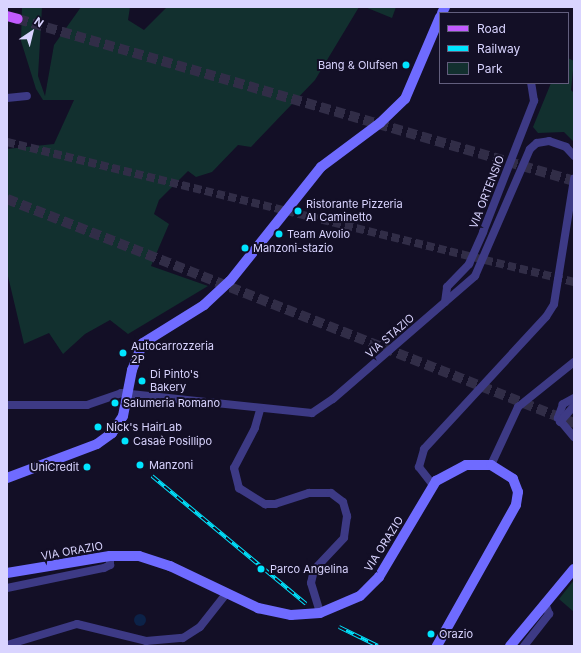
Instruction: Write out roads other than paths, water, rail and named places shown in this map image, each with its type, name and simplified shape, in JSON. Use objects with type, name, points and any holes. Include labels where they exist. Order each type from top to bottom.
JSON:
[{"type":"main road","points":[[7,16],[18,19]]},
{"type":"street","points":[[7,478],[105,439],[123,416],[137,354],[143,344],[204,305],[230,281],[321,167],[380,123],[405,99],[439,19]]},
{"type":"street","name":"VIA ORTENSIO","points":[[446,302],[447,287],[469,264],[481,238],[534,101],[531,84]]},
{"type":"street","points":[[7,98],[27,96]]},
{"type":"street","name":"VIA STAZIO","points":[[7,405],[87,405],[121,393],[305,414],[321,408],[446,302],[480,268],[530,149],[537,143],[549,141],[566,147],[574,156]]},
{"type":"street","points":[[432,485],[419,467],[424,449],[546,317],[554,304],[574,179]]},
{"type":"street","points":[[437,646],[516,505],[518,492],[513,479],[491,465],[518,407],[574,362]]},
{"type":"street","points":[[574,398],[560,408],[560,422],[574,437]]},
{"type":"street","points":[[560,422],[574,406]]},
{"type":"street","points":[[260,410],[255,428],[234,468],[239,488],[265,504],[276,504],[309,493],[331,493],[343,502],[347,516],[344,538],[314,570],[311,583],[320,613]]},
{"type":"street","name":"VIA ORAZIO","points":[[7,573],[110,556],[152,559],[226,594],[276,613],[320,613],[360,596],[379,577],[432,485],[458,467],[491,465]]},
{"type":"street","points":[[7,588],[104,568],[110,565],[110,556]]},
{"type":"street","points":[[510,646],[574,569]]},
{"type":"street","points":[[7,645],[77,624],[146,641],[184,638],[200,627],[226,594]]},
{"type":"street","points":[[524,646],[549,614],[545,603]]},
{"type":"water","points":[[140,614],[144,616],[146,620],[144,624],[140,626],[136,624],[134,620],[136,616]]},
{"type":"tunnel","points":[[18,19],[574,181]]},
{"type":"tunnel","points":[[7,142],[574,282]]},
{"type":"tunnel","points":[[7,199],[574,423]]},
{"type":"railway","points":[[152,476],[306,604]]},
{"type":"railway","points":[[339,627],[378,646]]},
{"type":"place","name":"Bang & Olufsen","points":[[406,65]]},
{"type":"place","name":"Ristorante Pizzeria Al Caminetto","points":[[298,211]]},
{"type":"place","name":"Team Avolio","points":[[279,234]]},
{"type":"place","name":"Manzoni-stazio","points":[[245,248]]},
{"type":"place","name":"Autocarrozzeria 2P","points":[[123,353]]},
{"type":"place","name":"Di Pinto's Bakery","points":[[142,381]]},
{"type":"place","name":"Salumeria Romano","points":[[115,403]]},
{"type":"place","name":"Nick's HairLab","points":[[98,427]]},
{"type":"place","name":"Casaè Posillipo","points":[[125,441]]},
{"type":"place","name":"Manzoni","points":[[140,465]]},
{"type":"place","name":"UniCredit","points":[[87,467]]},
{"type":"place","name":"Parco Angelina","points":[[261,569]]},
{"type":"place","name":"Orazio","points":[[431,634]]}]
